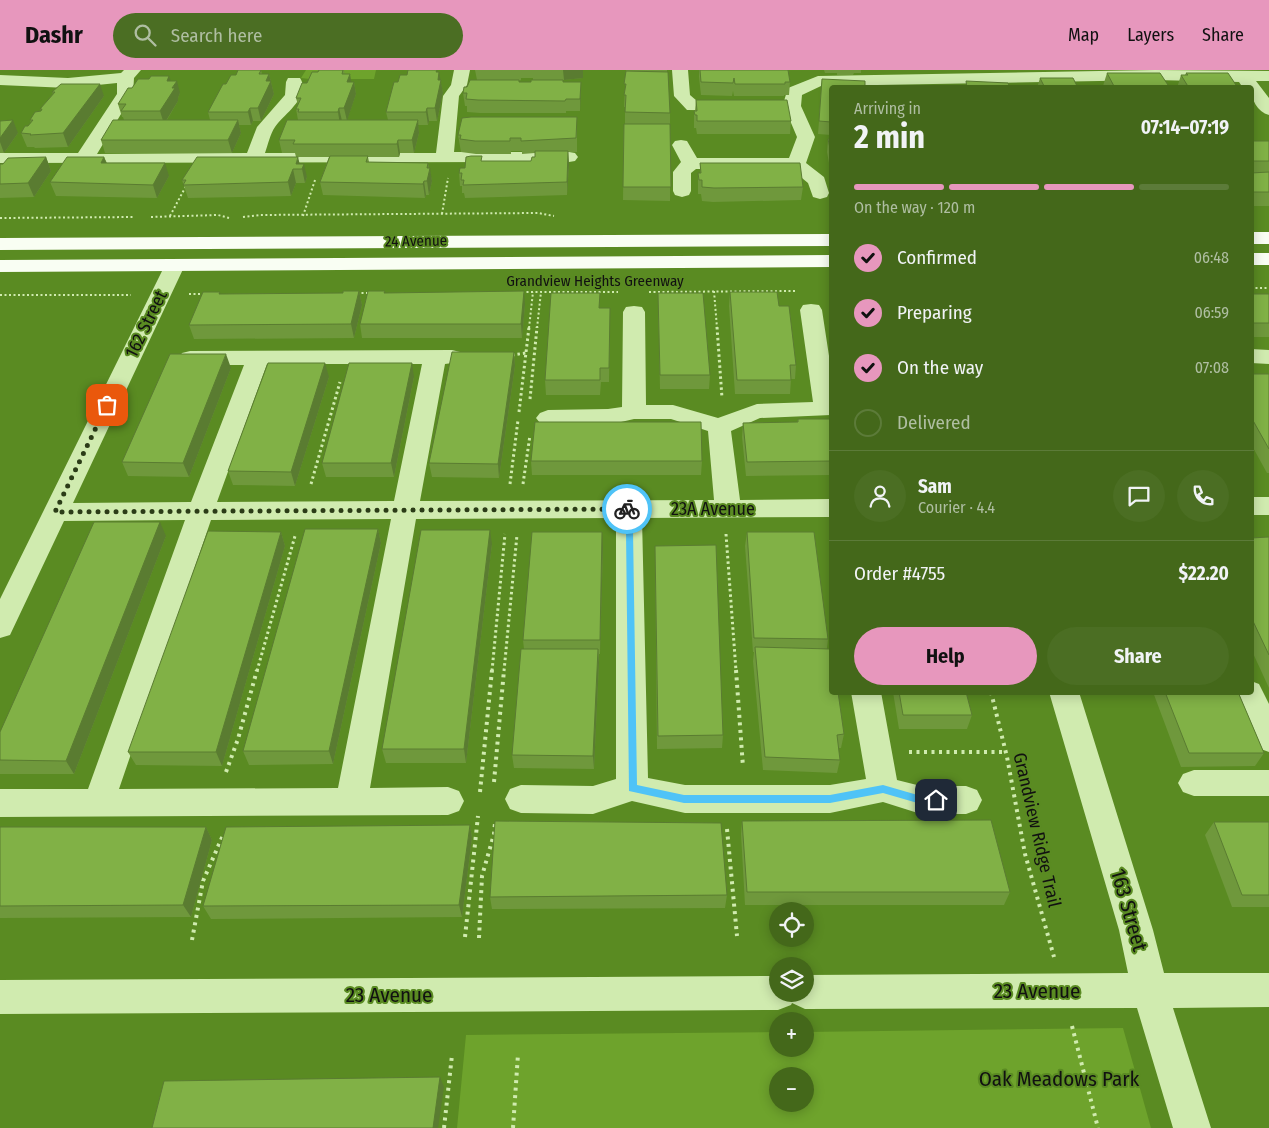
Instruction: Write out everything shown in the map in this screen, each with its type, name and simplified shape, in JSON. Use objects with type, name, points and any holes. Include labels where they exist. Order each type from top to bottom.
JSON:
[{"type":"main road","points":[[1254,238],[1269,238]]},
{"type":"main road","name":"24 Avenue","points":[[0,244],[829,240]]},
{"type":"main road","points":[[1254,259],[1269,259]]},
{"type":"main road","name":"24 Avenue","points":[[0,266],[829,261]]},
{"type":"street","points":[[0,75],[8,70]]},
{"type":"street","points":[[680,70],[682,96],[689,112],[792,106]]},
{"type":"street","points":[[0,80],[68,83],[130,73],[126,94],[84,159]]},
{"type":"street","points":[[796,164],[806,137],[792,106],[794,92],[818,81],[1159,79],[1269,76]]},
{"type":"street","points":[[448,158],[452,96],[460,77],[478,85]]},
{"type":"street","points":[[1244,77],[1250,85]]},
{"type":"street","points":[[254,159],[266,127],[292,96],[294,82]]},
{"type":"street","points":[[1254,90],[1269,110]]},
{"type":"street","points":[[681,145],[691,163]]},
{"type":"street","points":[[0,158],[569,157]]},
{"type":"street","points":[[682,191],[682,172],[691,163],[796,164],[817,181],[820,193]]},
{"type":"street","name":"162 Street","points":[[0,627],[175,265]]},
{"type":"street","points":[[536,419],[608,418],[634,412],[673,412],[719,427],[757,411],[826,409],[806,300]]},
{"type":"street","points":[[630,302],[634,412]]},
{"type":"street","points":[[183,358],[518,355]]},
{"type":"street","points":[[1254,356],[1269,356]]},
{"type":"street","points":[[352,800],[404,510],[435,357]]},
{"type":"street","points":[[98,804],[201,511],[258,358]]},
{"type":"street","points":[[719,427],[727,520]]},
{"type":"street","points":[[1254,506],[1269,506]]},
{"type":"street","name":"23A Avenue","points":[[55,512],[629,509],[727,520],[829,508]]},
{"type":"street","points":[[629,509],[632,788]]},
{"type":"street","points":[[867,695],[883,789]]},
{"type":"street","name":"163 Street","points":[[1065,695],[1136,930],[1150,991],[1192,1128]]},
{"type":"street","points":[[1249,695],[1269,739]]},
{"type":"street","points":[[1194,783],[1269,783]]},
{"type":"street","points":[[504,801],[593,800],[632,788],[684,799],[830,799],[883,789],[921,800],[966,800]]},
{"type":"street","points":[[0,803],[230,804],[352,800],[448,802]]},
{"type":"street","name":"23 Avenue","points":[[814,992],[1269,990]]},
{"type":"street","name":"23 Avenue","points":[[0,997],[769,993]]},
{"type":"path","points":[[303,216],[314,180],[325,174],[330,158]]},
{"type":"path","points":[[442,214],[448,158]]},
{"type":"path","points":[[170,217],[200,159]]},
{"type":"path","points":[[1254,288],[1269,288]]},
{"type":"path","points":[[714,291],[722,398]]},
{"type":"path","name":"Grandview Heights Greenway","points":[[646,292],[714,291],[806,300]]},
{"type":"path","name":"Grandview Heights Greenway","points":[[514,292],[541,292],[630,302]]},
{"type":"path","points":[[510,489],[518,355],[533,292]]},
{"type":"path","points":[[522,489],[536,419],[541,292]]},
{"type":"path","points":[[351,294],[380,293]]},
{"type":"path","points":[[188,294],[215,294]]},
{"type":"path","points":[[0,296],[134,295]]},
{"type":"path","points":[[310,489],[340,381],[345,377],[351,357]]},
{"type":"path","points":[[727,520],[744,770]]},
{"type":"path","points":[[479,802],[505,532]]},
{"type":"path","points":[[479,938],[482,876],[504,801],[493,780],[518,532]]},
{"type":"path","points":[[192,940],[203,881],[227,825],[230,804],[220,789],[238,739],[296,533]]},
{"type":"path","name":"Grandview Ridge Trail","points":[[992,695],[1007,757],[1025,854],[1056,965]]},
{"type":"path","points":[[465,937],[478,811]]},
{"type":"path","points":[[1070,1017],[1098,1128]]},
{"type":"path","points":[[513,1128],[518,1054]]},
{"type":"path","points":[[444,1128],[452,1055]]},
{"type":"green space","points":[[306,70],[376,70],[374,79],[301,78]]},
{"type":"green space","name":"Oak Meadows Park","points":[[1123,1028],[1151,1128],[457,1128],[466,1035],[769,1032],[769,1057],[814,1057],[814,1032]]},
{"type":"building","points":[[238,70],[261,70],[259,74],[269,74],[266,81],[271,81],[258,108],[250,108],[248,112],[208,112],[223,84],[226,84],[231,75],[236,75]]},
{"type":"building","points":[[319,70],[343,70],[342,74],[350,74],[347,82],[354,82],[344,108],[339,108],[338,112],[298,112],[299,109],[296,109],[301,98],[296,98],[302,83],[307,83],[312,72],[318,72]]},
{"type":"building","points":[[408,70],[437,70],[436,72],[439,72],[438,80],[441,80],[435,108],[427,108],[426,112],[386,112],[394,82],[398,82],[400,75],[407,75]]},
{"type":"building","points":[[700,70],[788,70],[790,82],[785,82],[785,84],[735,84],[734,78],[733,83],[701,82]]},
{"type":"building","points":[[626,71],[668,72],[670,113],[625,112],[626,95],[624,95],[626,84],[624,84]]},
{"type":"building","points":[[1107,73],[1160,73],[1168,85],[1113,85]]},
{"type":"building","points":[[1186,73],[1228,73],[1236,85],[1187,85],[1181,75],[1188,75]]},
{"type":"building","points":[[151,76],[169,76],[167,81],[177,81],[172,88],[175,88],[160,111],[121,111],[126,104],[118,104],[128,88],[132,88],[138,79],[149,79]]},
{"type":"building","points":[[1040,78],[1073,78],[1076,85],[1044,85]]},
{"type":"building","points":[[822,79],[865,81],[865,85],[829,85],[829,122],[819,121]]},
{"type":"building","points":[[470,80],[519,80],[519,82],[531,82],[531,80],[563,80],[563,82],[581,82],[580,99],[566,99],[565,101],[466,99],[467,93],[463,93],[464,87],[467,87]]},
{"type":"building","points":[[966,81],[1008,83],[1009,85],[967,85]]},
{"type":"building","points":[[61,84],[100,84],[63,133],[30,135],[21,133],[25,126],[28,126],[33,120],[30,120],[35,112],[41,111],[42,109],[40,109],[55,92],[52,92]]},
{"type":"building","points":[[696,100],[787,100],[791,121],[697,121],[697,115],[695,115],[694,111],[697,111]]},
{"type":"building","points":[[577,117],[576,138],[521,141],[521,138],[510,138],[510,141],[460,139],[461,135],[458,135],[462,118]]},
{"type":"building","points":[[13,120],[0,138],[0,121]]},
{"type":"building","points":[[113,120],[238,120],[228,140],[101,140]]},
{"type":"building","points":[[287,120],[418,120],[412,140],[398,140],[397,144],[293,144],[295,140],[279,140]]},
{"type":"building","points":[[624,124],[670,124],[671,187],[623,187]]},
{"type":"building","points":[[1254,141],[1269,141],[1269,161],[1254,161]]},
{"type":"building","points":[[535,151],[568,151],[567,182],[463,185],[464,180],[461,180],[462,173],[459,173],[460,168],[465,168],[466,157],[482,156],[481,161],[531,161],[532,157],[535,157]]},
{"type":"building","points":[[330,156],[368,156],[366,162],[428,163],[427,168],[430,168],[427,181],[424,181],[423,184],[320,182]]},
{"type":"building","points":[[46,157],[28,183],[0,184],[0,164],[3,164],[8,158]]},
{"type":"building","points":[[67,157],[104,157],[101,163],[165,163],[153,185],[50,182]]},
{"type":"building","points":[[197,157],[298,157],[296,164],[304,164],[302,169],[293,169],[288,182],[183,185],[186,180],[182,180]]},
{"type":"building","points":[[700,163],[800,163],[803,187],[702,187],[702,180],[699,180],[698,173],[701,173]]},
{"type":"building","points":[[1269,172],[1269,192],[1254,192],[1254,173]]},
{"type":"building","points":[[343,291],[359,291],[351,324],[189,325],[203,292],[220,292],[219,294],[343,293]]},
{"type":"building","points":[[368,291],[385,291],[384,293],[524,291],[521,324],[360,324]]},
{"type":"building","points":[[730,292],[777,292],[779,306],[789,306],[796,365],[790,365],[791,380],[737,380]]},
{"type":"building","points":[[551,293],[600,293],[599,308],[610,308],[609,368],[600,368],[600,380],[545,380]]},
{"type":"building","points":[[658,293],[703,293],[710,375],[660,375]]},
{"type":"building","points":[[1254,294],[1269,294],[1269,323],[1254,323]]},
{"type":"building","points":[[452,352],[514,352],[498,464],[429,463]]},
{"type":"building","points":[[170,354],[226,354],[183,463],[122,462]]},
{"type":"building","points":[[268,363],[325,363],[291,472],[228,471]]},
{"type":"building","points":[[349,363],[412,363],[391,463],[322,463]]},
{"type":"building","points":[[1254,374],[1269,374],[1269,449],[1254,422]]},
{"type":"building","points":[[798,419],[829,419],[829,461],[747,462],[743,423],[798,422]]},
{"type":"building","points":[[535,422],[701,422],[702,461],[531,461]]},
{"type":"building","points":[[94,522],[160,522],[66,761],[0,760],[0,732]]},
{"type":"building","points":[[305,529],[378,529],[329,751],[243,751]]},
{"type":"building","points":[[421,530],[490,530],[464,749],[382,749]]},
{"type":"building","points":[[208,531],[281,532],[216,752],[128,752]]},
{"type":"building","points":[[532,532],[602,532],[600,640],[523,640]]},
{"type":"building","points":[[747,532],[814,532],[828,639],[754,638]]},
{"type":"building","points":[[1269,537],[1269,655],[1254,623],[1254,538]]},
{"type":"building","points":[[716,545],[723,735],[658,736],[655,546]]},
{"type":"building","points":[[755,647],[829,649],[829,695],[838,695],[844,734],[837,735],[840,760],[765,757]]},
{"type":"building","points":[[521,649],[598,649],[593,756],[512,755]]},
{"type":"building","points":[[900,695],[967,695],[972,715],[903,715]]},
{"type":"building","points":[[1166,695],[1239,695],[1264,753],[1189,753]]},
{"type":"building","points":[[991,820],[1010,892],[747,892],[742,821]]},
{"type":"building","points":[[495,821],[721,823],[727,895],[490,897]]},
{"type":"building","points":[[1214,822],[1269,822],[1269,895],[1242,895]]},
{"type":"building","points":[[470,825],[459,905],[203,906],[226,827]]},
{"type":"building","points":[[0,827],[206,827],[183,905],[0,906]]},
{"type":"building","points":[[440,1077],[433,1128],[152,1128],[164,1081]]},
{"type":"way so far","points":[[107,405],[55,512],[627,509]]},
{"type":"route","points":[[627,509],[629,509],[630,531],[632,788],[684,799],[830,799],[883,789],[921,800],[936,800]]}]
